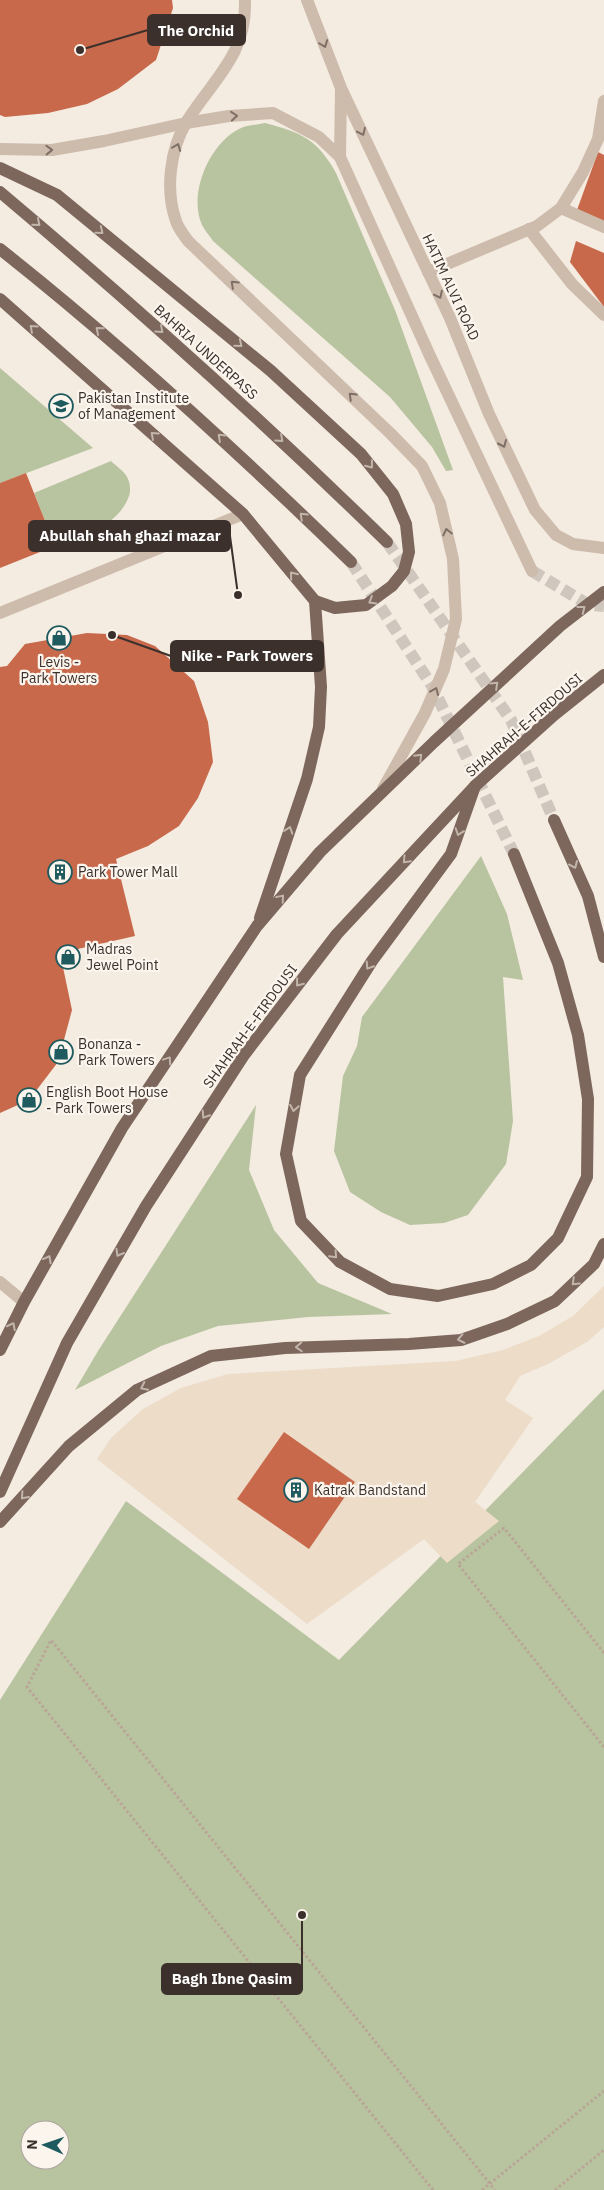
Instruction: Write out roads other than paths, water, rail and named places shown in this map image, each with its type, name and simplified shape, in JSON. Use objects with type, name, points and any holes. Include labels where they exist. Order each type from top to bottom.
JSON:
[{"type":"main road","points":[[0,168],[57,195],[271,370],[361,454],[393,494],[406,524],[409,552],[404,571],[392,586],[366,606],[335,608],[315,602],[243,514],[0,299]]},
{"type":"main road","name":"BAHRIA UNDERPASS","points":[[0,192],[99,276],[301,458],[387,542]]},
{"type":"main road","points":[[0,250],[162,383],[269,482],[351,562]]},
{"type":"main road","points":[[0,1350],[24,1302],[122,1128],[257,926],[320,852],[434,742],[560,626],[604,592]]},
{"type":"main road","points":[[257,926],[307,779],[319,727],[321,687],[315,602]]},
{"type":"main road","name":"SHAHRAH-E-FIRDOUSI","points":[[0,1492],[67,1344],[146,1206],[244,1055],[337,934],[475,786],[554,715],[604,675]]},
{"type":"main road","points":[[475,786],[451,854],[372,961],[300,1075],[286,1154],[301,1221],[340,1262],[390,1289],[438,1296],[493,1284],[531,1265],[558,1238],[587,1177],[588,1099],[578,1035],[558,963],[514,854]]},
{"type":"main road","points":[[554,820],[588,896],[604,958]]},
{"type":"main road","points":[[0,1522],[69,1446],[137,1390],[210,1356],[285,1348],[409,1344],[461,1340],[507,1324],[555,1302],[594,1264],[604,1244]]},
{"type":"street","points":[[245,0],[246,20],[235,53],[186,123],[173,158],[169,191],[176,222],[188,241],[390,433],[422,466],[440,503],[453,559],[456,619],[444,669],[425,713],[380,796]]},
{"type":"street","name":"HATIM ALVI ROAD","points":[[307,0],[341,88],[450,318],[489,414],[537,515],[556,535],[574,544],[604,548]]},
{"type":"street","points":[[340,157],[341,88]]},
{"type":"street","points":[[428,272],[529,229],[561,208],[584,172],[601,140],[604,101]]},
{"type":"street","points":[[0,149],[52,150],[186,123],[229,116],[273,113],[319,137],[340,157],[430,356],[532,571]]},
{"type":"street","points":[[561,208],[604,227]]},
{"type":"street","points":[[529,229],[572,284],[604,315]]},
{"type":"street","points":[[0,612],[243,514]]},
{"type":"street","points":[[0,1282],[24,1302]]},
{"type":"tunnel","points":[[387,542],[511,720],[554,820]]},
{"type":"tunnel","points":[[351,562],[432,686],[514,854]]},
{"type":"tunnel","points":[[532,571],[589,605],[604,606]]},
{"type":"place","name":"The Orchid","points":[[80,50]]},
{"type":"place","name":"Pakistan Institute of Management","points":[[61,406]]},
{"type":"place","name":"Abullah shah ghazi mazar","points":[[238,595]]},
{"type":"place","name":"Nike - Park Towers","points":[[112,635]]},
{"type":"place","name":"Levis - Park Towers","points":[[59,638]]},
{"type":"place","name":"Park Tower Mall","points":[[60,872]]},
{"type":"place","name":"Madras Jewel Point","points":[[68,957]]},
{"type":"place","name":"Bonanza - Park Towers","points":[[61,1052]]},
{"type":"place","name":"English Boot House - Park Towers","points":[[29,1100]]},
{"type":"place","name":"Katrak Bandstand","points":[[296,1490]]},
{"type":"place","name":"Bagh Ibne Qasim","points":[[302,1915]]}]
